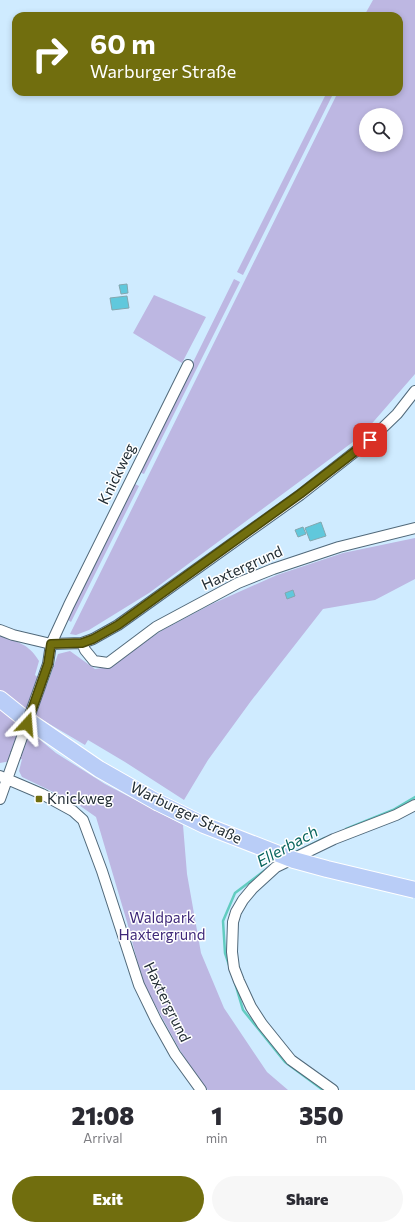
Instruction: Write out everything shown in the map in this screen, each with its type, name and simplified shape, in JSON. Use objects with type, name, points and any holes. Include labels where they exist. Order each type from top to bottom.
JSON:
[{"type":"main road","name":"Warburger Straße","points":[[0,699],[20,715],[99,769],[157,802],[204,825],[294,860],[415,890]]},
{"type":"street","name":"Knickweg","points":[[0,799],[4,778],[16,754],[48,664],[51,644],[188,365]]},
{"type":"street","points":[[0,630],[13,635],[51,644],[82,643],[93,639],[118,625],[300,494],[370,440],[397,414],[415,391]]},
{"type":"street","name":"Haxtergrund","points":[[82,643],[85,650],[94,662],[108,663],[156,627],[238,583],[273,569],[339,547],[415,528]]},
{"type":"street","name":"Haxtergrund","points":[[4,778],[42,794],[73,811],[83,820],[100,865],[139,985],[175,1054],[201,1090]]},
{"type":"street","points":[[333,1090],[290,1060],[262,1024],[251,1007],[234,968],[232,938],[233,922],[236,912],[243,900],[253,888],[276,867],[334,839],[396,815],[415,805]]},
{"type":"green space","points":[[373,0],[415,0],[415,374],[361,436],[149,593],[89,630],[76,635],[70,634],[336,96],[403,96],[403,12],[366,12]]},
{"type":"green space","points":[[325,96],[332,96],[243,275],[237,272]]},
{"type":"green space","points":[[234,279],[240,282],[144,474],[139,472]]},
{"type":"green space","points":[[154,295],[206,317],[182,363],[133,333]]},
{"type":"green space","points":[[133,483],[139,486],[71,622],[67,619]]},
{"type":"green space","points":[[415,538],[415,579],[375,600],[323,609],[251,701],[208,760],[184,800],[88,740],[85,745],[24,709],[0,692],[0,636],[18,642],[31,650],[39,661],[35,675],[47,685],[58,654],[70,651],[95,669],[109,667],[161,631],[212,604],[277,575],[343,553]]},
{"type":"green space","name":"Waldpark Haxtergrund","points":[[0,707],[56,753],[105,784],[183,825],[187,874],[201,953],[224,1008],[267,1072],[288,1090],[208,1090],[201,1083],[181,1052],[143,983],[127,922],[96,817],[76,803],[22,777],[19,771],[22,759],[0,763]]},
{"type":"building","points":[[127,284],[128,293],[121,294],[119,285]]},
{"type":"building","points":[[127,296],[129,308],[112,310],[110,298]]},
{"type":"building","points":[[321,522],[326,536],[310,541],[305,528]]},
{"type":"building","points":[[303,527],[306,534],[298,537],[295,530]]},
{"type":"building","points":[[293,590],[295,596],[287,599],[285,593]]},
{"type":"waterway","name":"Ellerbach","points":[[346,829],[393,810],[415,797]]},
{"type":"waterway","name":"Ellerbach","points":[[294,853],[325,838]]},
{"type":"waterway","name":"Ellerbach","points":[[229,965],[225,953],[223,921],[235,893],[272,865]]},
{"type":"waterway","name":"Ellerbach","points":[[235,983],[243,1010],[285,1062],[323,1090]]},
{"type":"place","name":"Knickweg","points":[[39,799]]},
{"type":"route","points":[[27,724],[48,664],[51,644],[82,643],[93,639],[118,625],[300,494],[370,440]]}]
